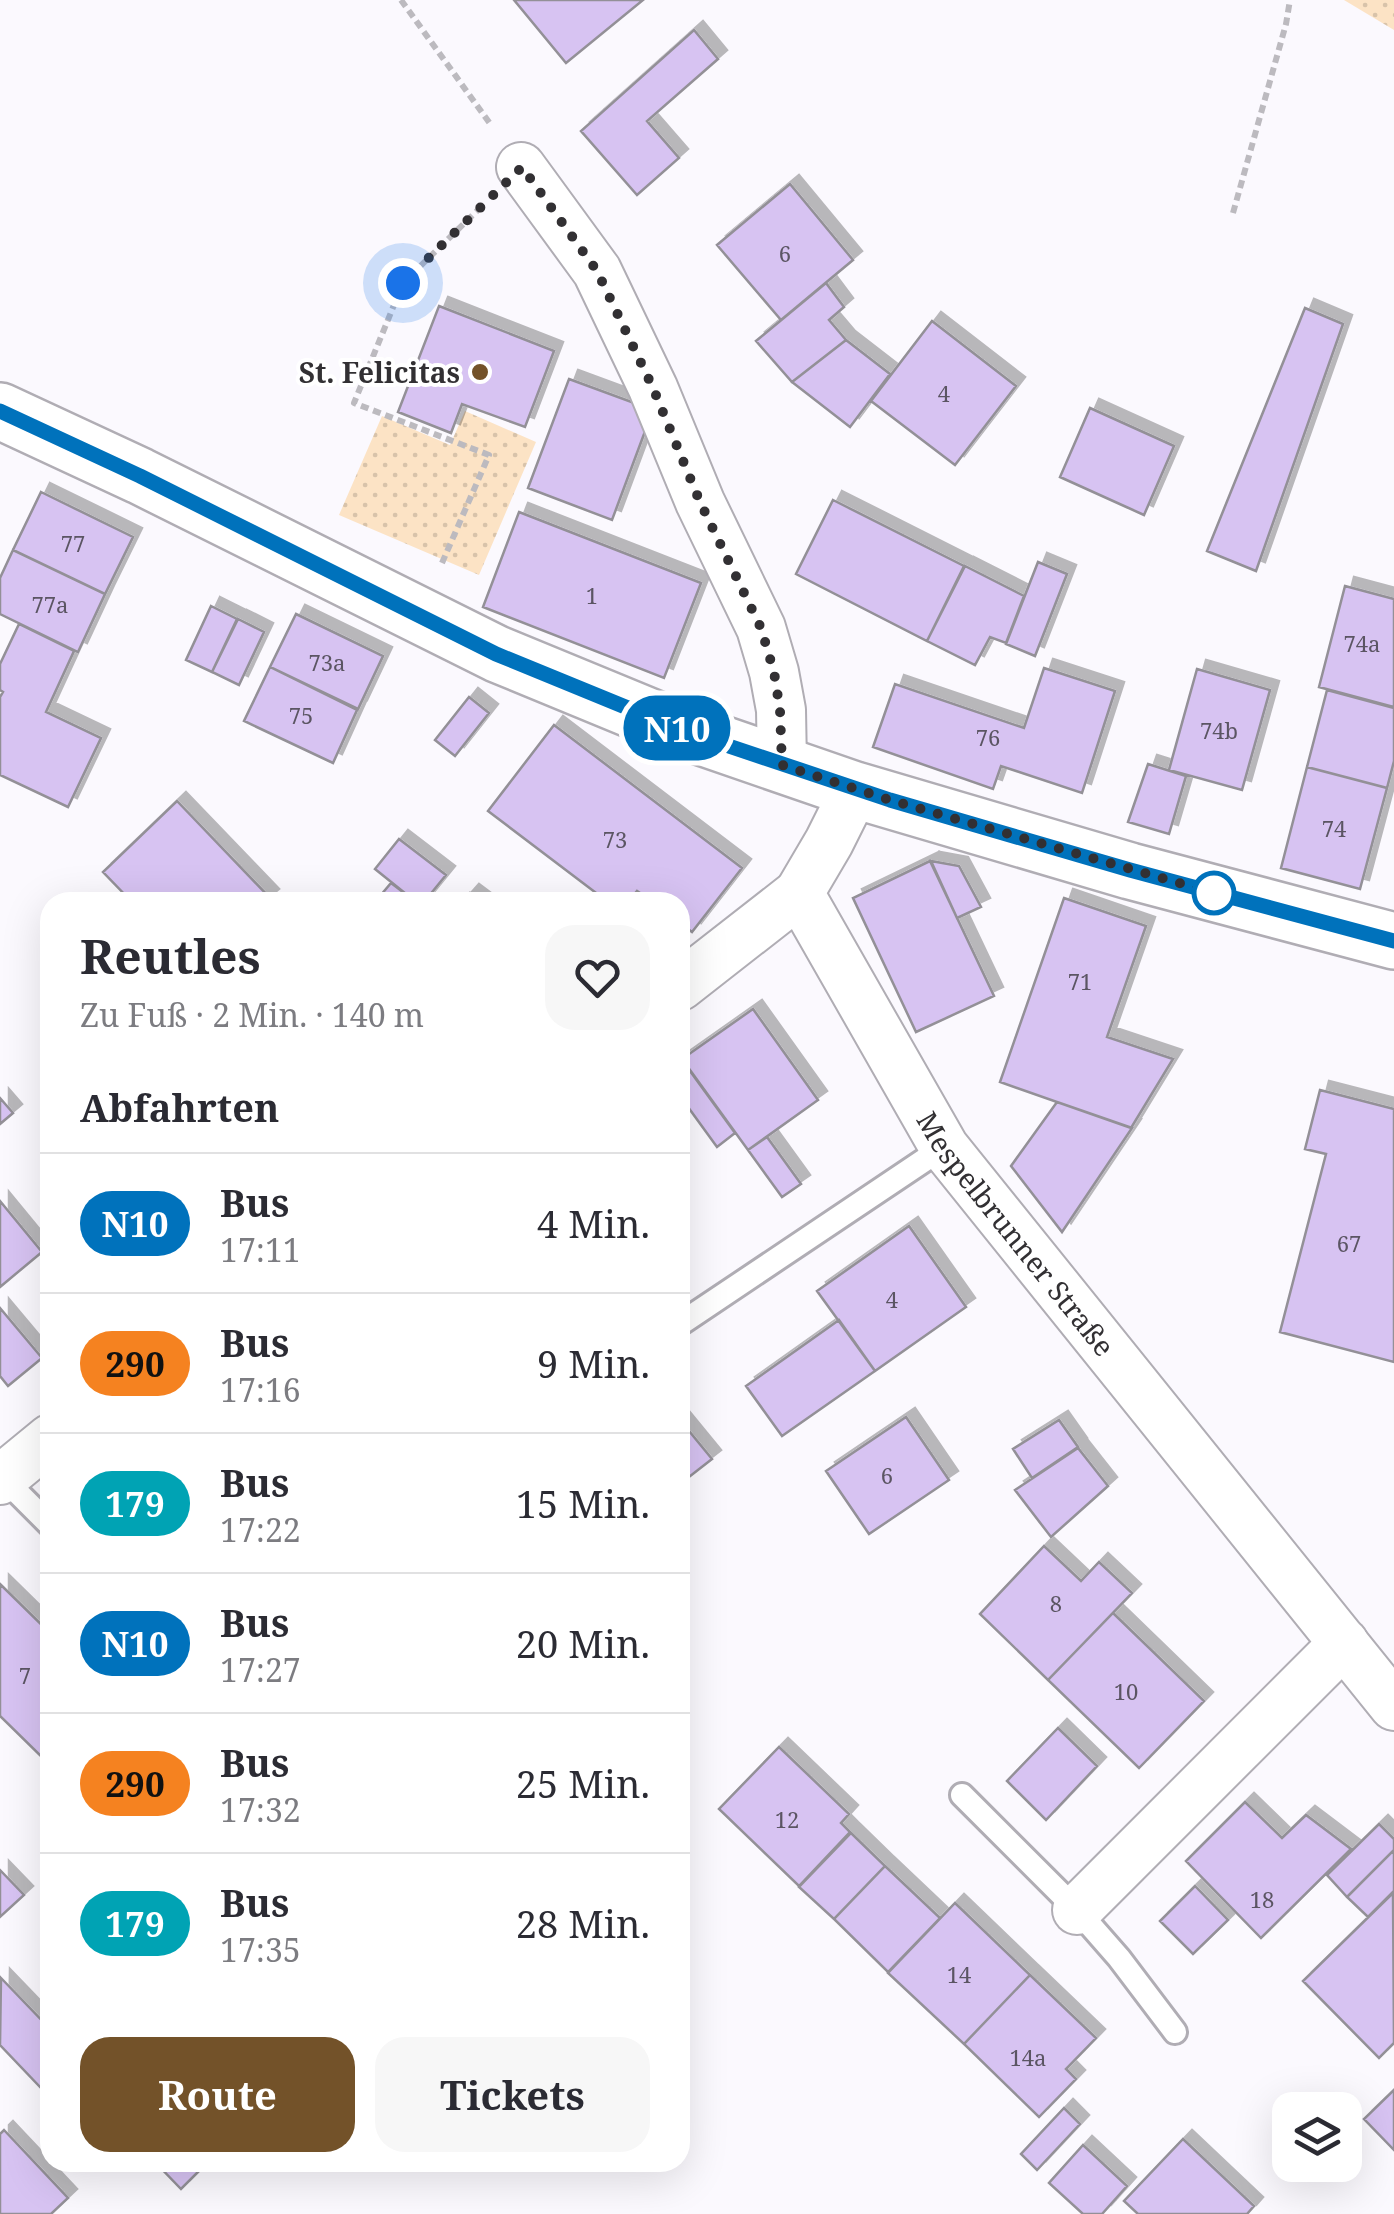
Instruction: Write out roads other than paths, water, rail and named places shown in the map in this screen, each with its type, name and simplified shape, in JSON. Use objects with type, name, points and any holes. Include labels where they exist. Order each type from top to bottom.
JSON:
[{"type":"street","points":[[522,167],[597,271],[761,628],[780,710],[782,765]]},
{"type":"street","points":[[0,411],[140,476],[496,654],[684,731],[855,790],[1113,866],[1394,941]]},
{"type":"street","points":[[690,978],[799,892],[855,790]]},
{"type":"street","name":"Mespelbrunner Straße","points":[[799,892],[944,1147],[1394,1706]]},
{"type":"street","points":[[2,1479],[40,1447]]},
{"type":"street","points":[[1077,1910],[1344,1643]]},
{"type":"lane","points":[[690,1317],[944,1147]]},
{"type":"lane","points":[[2,1479],[40,1515]]},
{"type":"lane","points":[[962,1795],[1077,1910],[1175,2032]]},
{"type":"place","name":"St. Felicitas","points":[[480,372]]}]
